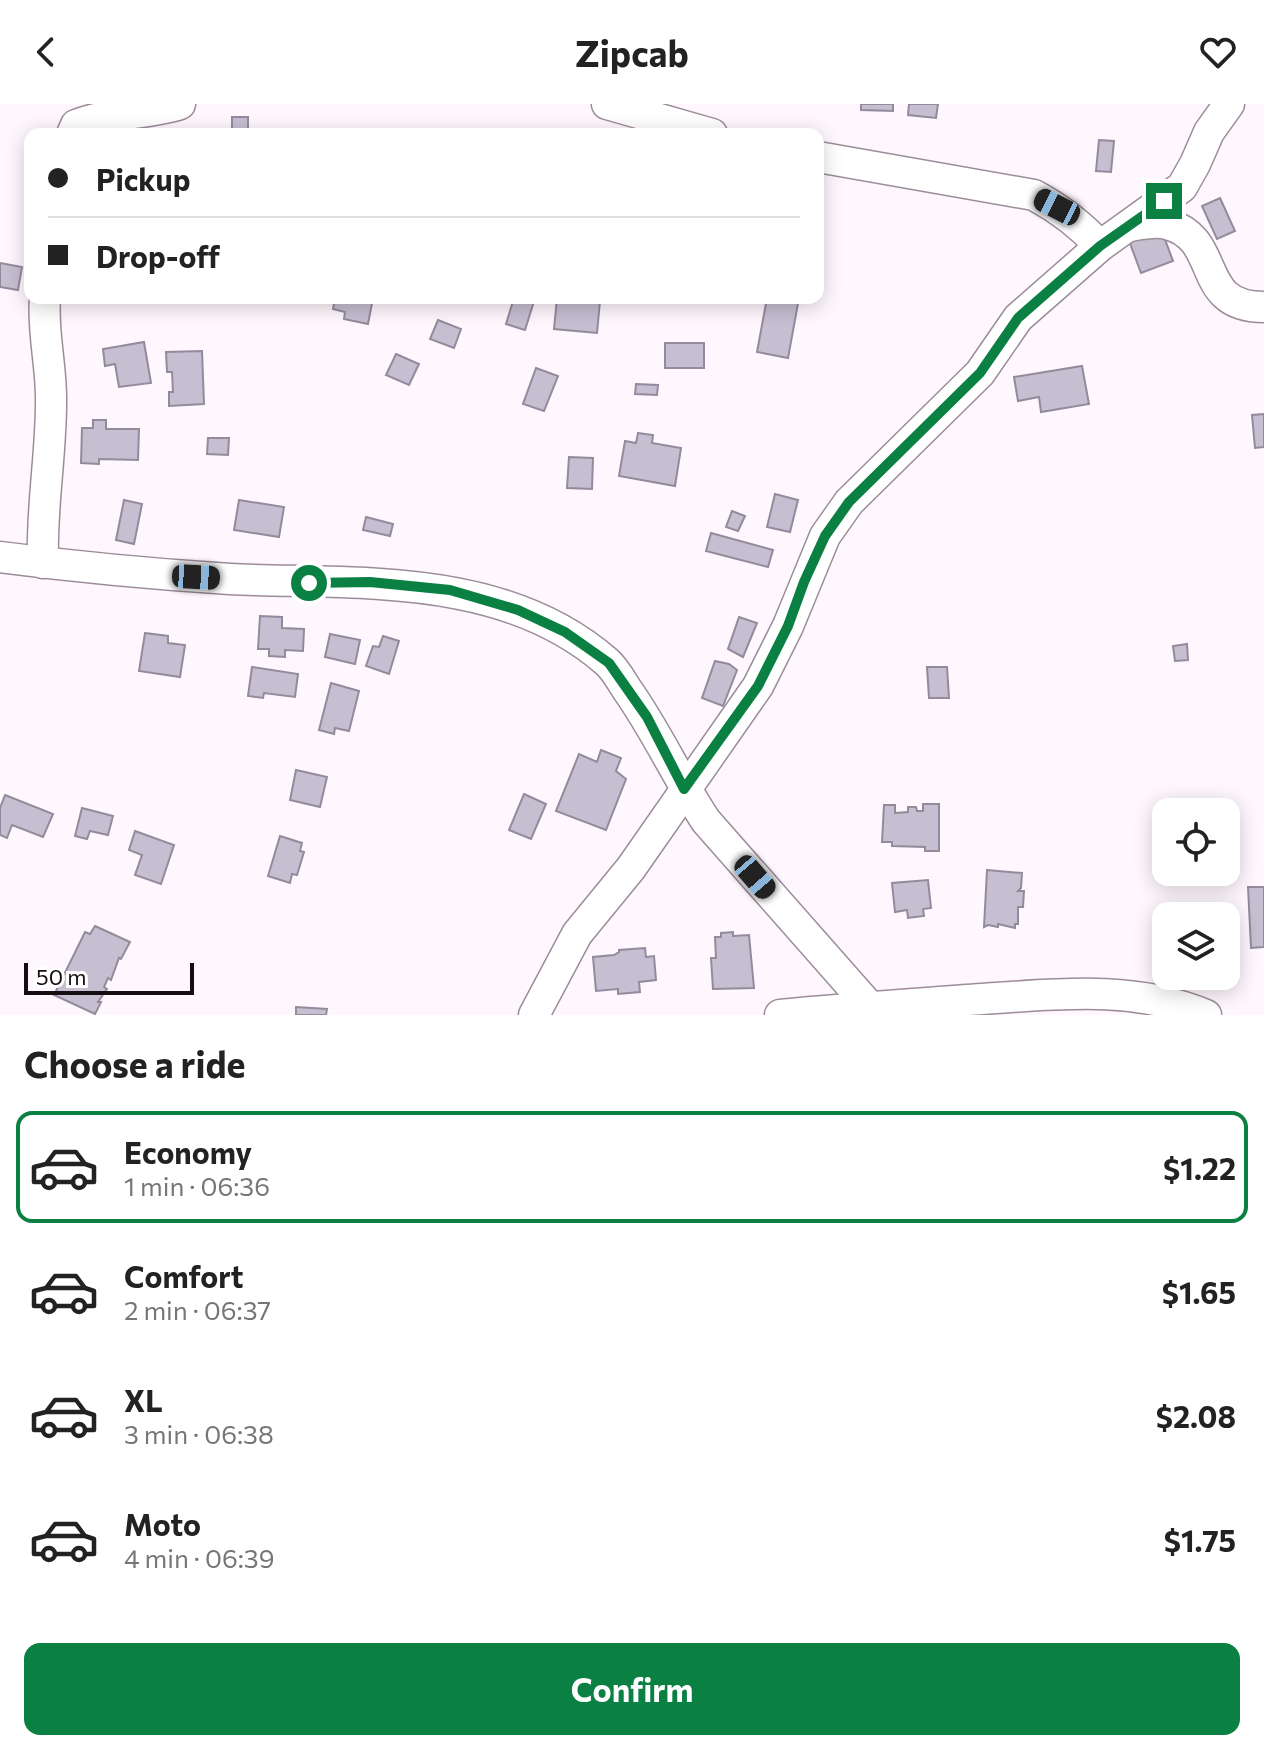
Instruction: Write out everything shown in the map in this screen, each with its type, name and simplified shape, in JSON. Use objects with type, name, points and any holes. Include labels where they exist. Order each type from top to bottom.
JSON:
[{"type":"street","points":[[75,128],[89,120],[120,117],[180,104]]},
{"type":"street","points":[[607,104],[691,128]]},
{"type":"street","points":[[534,1015],[577,934],[631,868],[758,686],[788,626],[825,536],[849,502],[980,373],[1018,318],[1100,246],[1182,187],[1209,132],[1229,104]]},
{"type":"street","points":[[824,158],[1034,195],[1080,224],[1100,246]]},
{"type":"street","points":[[1128,226],[1167,223],[1189,236],[1205,256],[1214,281],[1226,299],[1250,307],[1264,307]]},
{"type":"street","points":[[43,563],[42,512],[52,403],[44,304]]},
{"type":"street","points":[[0,557],[139,574],[309,583],[370,582],[450,590],[518,610],[565,632],[609,663],[647,717],[684,789],[706,821],[869,1006]]},
{"type":"street","points":[[780,1015],[1071,993],[1137,995],[1185,1006],[1206,1015]]},
{"type":"building","points":[[861,104],[893,104],[893,111],[861,110]]},
{"type":"building","points":[[909,104],[938,104],[936,118],[908,115]]},
{"type":"building","points":[[232,117],[248,117],[248,128],[232,128]]},
{"type":"building","points":[[1099,140],[1114,141],[1111,172],[1096,171]]},
{"type":"building","points":[[1220,198],[1235,231],[1217,239],[1202,206]]},
{"type":"building","points":[[1160,226],[1173,261],[1141,273],[1128,238]]},
{"type":"building","points":[[0,263],[22,267],[18,290],[0,287]]},
{"type":"building","points":[[334,304],[372,304],[368,324],[344,319],[345,312],[333,309]]},
{"type":"building","points":[[512,304],[533,304],[525,330],[506,324]]},
{"type":"building","points":[[556,304],[600,304],[597,333],[554,329]]},
{"type":"building","points":[[766,304],[798,304],[788,358],[757,352]]},
{"type":"building","points":[[438,320],[461,329],[454,348],[430,339]]},
{"type":"building","points":[[144,342],[151,383],[119,387],[115,364],[105,366],[103,349]]},
{"type":"building","points":[[665,343],[704,343],[704,368],[665,368]]},
{"type":"building","points":[[202,351],[204,404],[169,406],[169,392],[173,392],[172,372],[167,372],[166,352]]},
{"type":"building","points":[[396,354],[419,364],[409,385],[386,375]]},
{"type":"building","points":[[1082,366],[1089,404],[1041,412],[1039,397],[1018,401],[1014,377]]},
{"type":"building","points":[[536,368],[558,376],[544,411],[523,404]]},
{"type":"building","points":[[636,384],[658,385],[657,395],[635,394]]},
{"type":"building","points":[[1264,414],[1264,447],[1255,448],[1252,415]]},
{"type":"building","points":[[93,420],[106,420],[106,429],[139,429],[138,460],[99,459],[99,464],[81,463],[82,428],[93,428]]},
{"type":"building","points":[[638,433],[653,435],[652,443],[681,448],[675,486],[619,476],[625,441],[636,443]]},
{"type":"building","points":[[208,438],[229,438],[228,455],[207,454]]},
{"type":"building","points":[[569,457],[593,458],[592,489],[567,488]]},
{"type":"building","points":[[775,494],[798,500],[790,532],[767,527]]},
{"type":"building","points":[[124,500],[142,504],[134,544],[116,540]]},
{"type":"building","points":[[239,500],[284,507],[279,537],[234,530]]},
{"type":"building","points":[[732,511],[745,516],[738,531],[726,527]]},
{"type":"building","points":[[366,517],[393,524],[390,536],[363,530]]},
{"type":"building","points":[[711,533],[773,550],[768,567],[706,551]]},
{"type":"building","points":[[260,616],[282,617],[282,628],[304,629],[303,651],[285,650],[285,657],[269,656],[269,649],[258,649]]},
{"type":"building","points":[[739,617],[757,623],[743,657],[728,649]]},
{"type":"building","points":[[145,633],[168,636],[168,643],[185,645],[180,677],[139,671]]},
{"type":"building","points":[[330,634],[360,640],[355,664],[325,657]]},
{"type":"building","points":[[383,636],[399,641],[389,674],[366,666],[373,646],[379,647]]},
{"type":"building","points":[[1187,644],[1188,660],[1175,661],[1173,646]]},
{"type":"building","points":[[715,661],[729,664],[737,670],[723,706],[702,698]]},
{"type":"building","points":[[252,667],[298,674],[295,697],[264,693],[263,698],[248,696]]},
{"type":"building","points":[[927,667],[947,667],[949,698],[929,698]]},
{"type":"building","points":[[331,683],[359,691],[349,731],[335,728],[334,734],[319,730]]},
{"type":"building","points":[[601,750],[621,758],[616,771],[626,779],[606,830],[556,811],[579,754],[597,762]]},
{"type":"building","points":[[296,770],[327,777],[320,807],[290,800]]},
{"type":"building","points":[[524,794],[546,804],[531,839],[509,830]]},
{"type":"building","points":[[5,795],[53,814],[43,837],[12,825],[7,838],[0,835],[0,808]]},
{"type":"building","points":[[923,804],[939,804],[939,851],[882,842],[884,805],[895,805],[895,813],[908,812],[908,807],[923,811]]},
{"type":"building","points":[[82,808],[113,816],[108,835],[90,831],[87,839],[75,836]]},
{"type":"building","points":[[135,831],[174,845],[161,884],[135,875],[142,855],[129,850]]},
{"type":"building","points":[[280,836],[302,843],[300,851],[304,852],[297,875],[292,874],[290,883],[268,876]]},
{"type":"building","points":[[987,870],[1022,873],[1018,891],[1024,891],[1023,907],[1018,907],[1018,924],[1015,928],[998,924],[998,927],[984,927]]},
{"type":"building","points":[[928,880],[931,908],[923,909],[924,916],[908,918],[907,910],[895,912],[892,883]]},
{"type":"building","points":[[1248,887],[1264,887],[1264,947],[1251,948]]},
{"type":"building","points":[[95,926],[130,942],[119,958],[111,980],[108,978],[104,987],[107,989],[98,1002],[101,1002],[95,1014],[54,995],[85,932],[90,934]]},
{"type":"building","points":[[733,932],[733,936],[749,935],[754,988],[713,989],[711,958],[716,958],[715,937]]},
{"type":"building","points":[[645,948],[646,957],[654,956],[656,980],[639,982],[640,992],[618,994],[618,989],[596,991],[593,957],[614,955],[619,950]]},
{"type":"building","points":[[296,1007],[327,1009],[326,1015],[296,1015]]},
{"type":"route","points":[[309,583],[370,582],[450,590],[518,610],[565,632],[609,663],[647,717],[684,789],[758,686],[788,626],[825,536],[849,502],[980,373],[1018,318],[1100,246],[1164,201]]}]
